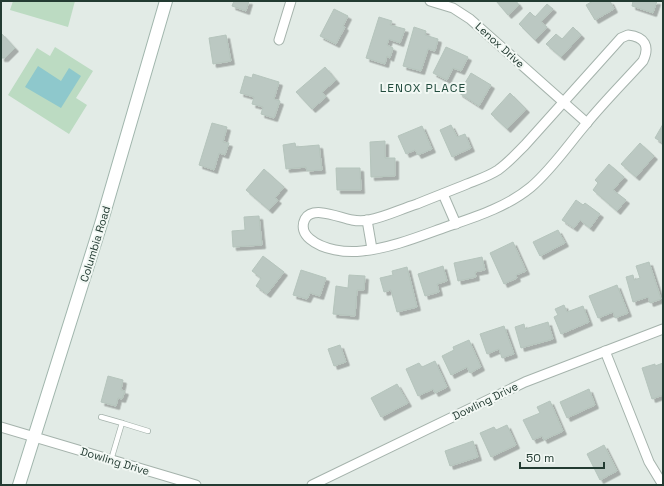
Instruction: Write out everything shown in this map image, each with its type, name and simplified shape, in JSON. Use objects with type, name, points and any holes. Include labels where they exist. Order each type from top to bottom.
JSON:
[{"type":"main road","name":"Columbia Road","points":[[19,485],[101,224],[166,1]]},
{"type":"street","points":[[279,40],[291,1]]},
{"type":"street","name":"Lenox Drive","points":[[430,1],[454,4],[587,123]]},
{"type":"street","points":[[628,35],[637,36],[644,42],[647,52],[643,61],[587,123],[548,170],[531,187],[516,198],[499,207],[456,224],[383,248],[360,251],[333,249],[319,245],[304,233],[302,226],[306,218],[312,213],[322,212],[354,220],[379,218],[443,194],[497,171],[510,160],[621,38],[628,35]]},
{"type":"street","points":[[443,194],[456,224]]},
{"type":"street","points":[[367,220],[372,249]]},
{"type":"street","name":"Dowling Drive","points":[[312,485],[525,382],[663,329]]},
{"type":"street","points":[[605,351],[649,462],[663,485]]},
{"type":"street","name":"Dowling Drive","points":[[1,427],[196,485]]},
{"type":"lane","points":[[101,417],[148,431]]},
{"type":"lane","points":[[111,460],[122,423]]},
{"type":"green space","points":[[13,1],[75,1],[68,27],[10,10]]},
{"type":"green space","points":[[55,47],[93,71],[76,98],[87,105],[69,134],[8,95],[37,48],[50,56]]},
{"type":"water","points":[[38,66],[61,81],[69,68],[81,76],[61,108],[25,87]]},
{"type":"building","points":[[234,1],[249,1],[246,11],[232,6]]},
{"type":"building","points":[[496,1],[516,1],[519,5],[508,15]]},
{"type":"building","points":[[593,1],[610,1],[614,9],[595,20],[586,5]]},
{"type":"building","points":[[633,1],[657,1],[653,13],[632,6]]},
{"type":"building","points":[[547,4],[553,9],[541,22],[547,27],[535,40],[519,24],[530,12],[535,17]]},
{"type":"building","points":[[334,9],[348,16],[343,26],[345,27],[336,44],[320,36]]},
{"type":"building","points":[[379,17],[392,21],[390,25],[405,29],[400,43],[389,39],[387,45],[393,48],[390,58],[387,56],[385,64],[366,58]]},
{"type":"building","points":[[414,27],[426,31],[425,35],[438,39],[435,51],[428,49],[421,71],[403,66]]},
{"type":"building","points":[[573,27],[581,35],[561,57],[546,44],[556,34],[562,39]]},
{"type":"building","points":[[1,33],[15,48],[5,58],[1,58]]},
{"type":"building","points":[[226,35],[231,61],[213,64],[209,38]]},
{"type":"building","points":[[446,47],[468,57],[461,71],[453,68],[447,80],[433,73]]},
{"type":"building","points":[[325,67],[336,80],[322,92],[326,97],[312,109],[296,92]]},
{"type":"building","points":[[471,73],[491,85],[479,106],[459,93]]},
{"type":"building","points":[[253,74],[279,82],[274,99],[280,101],[274,118],[261,114],[263,107],[252,104],[254,97],[240,93],[245,76],[252,78]]},
{"type":"building","points":[[510,93],[526,109],[507,129],[491,114]]},
{"type":"building","points":[[212,123],[227,127],[223,142],[229,143],[225,155],[219,153],[214,170],[199,165]]},
{"type":"building","points":[[663,124],[663,143],[655,138]]},
{"type":"building","points":[[451,125],[457,137],[465,134],[471,148],[452,157],[440,130]]},
{"type":"building","points":[[422,126],[432,149],[418,155],[415,150],[406,154],[398,136]]},
{"type":"building","points":[[385,141],[385,158],[395,158],[395,176],[371,177],[370,142]]},
{"type":"building","points":[[295,143],[296,147],[319,145],[322,170],[307,171],[306,167],[286,169],[283,145]]},
{"type":"building","points":[[640,143],[654,156],[636,177],[621,164]]},
{"type":"building","points":[[609,164],[624,177],[613,190],[626,200],[617,211],[593,190],[598,183],[595,180]]},
{"type":"building","points":[[336,168],[360,168],[361,190],[337,190]]},
{"type":"building","points":[[264,169],[284,187],[275,198],[278,200],[269,210],[246,190]]},
{"type":"building","points":[[576,200],[583,205],[585,203],[600,214],[590,228],[580,220],[574,228],[562,220]]},
{"type":"building","points":[[259,216],[262,245],[233,247],[232,231],[245,230],[244,217]]},
{"type":"building","points":[[558,230],[565,243],[540,256],[533,242]]},
{"type":"building","points":[[513,242],[526,271],[516,275],[517,278],[504,284],[490,253]]},
{"type":"building","points":[[263,256],[284,272],[267,294],[256,286],[261,278],[252,271]]},
{"type":"building","points":[[482,257],[485,270],[475,272],[476,277],[458,281],[454,263]]},
{"type":"building","points":[[649,262],[661,299],[650,303],[648,297],[633,302],[626,277],[633,275],[634,280],[640,278],[636,266]]},
{"type":"building","points":[[443,266],[447,281],[437,284],[439,292],[425,296],[418,274]]},
{"type":"building","points":[[407,267],[417,307],[397,312],[391,290],[384,292],[380,278],[393,275],[392,271]]},
{"type":"building","points":[[301,270],[326,278],[320,296],[310,293],[307,299],[293,295]]},
{"type":"building","points":[[349,275],[365,276],[364,290],[357,290],[355,316],[333,314],[336,286],[348,288]]},
{"type":"building","points":[[617,285],[628,313],[615,318],[613,312],[598,318],[589,296]]},
{"type":"building","points":[[564,305],[567,312],[583,306],[589,322],[561,334],[554,317],[558,315],[555,309]]},
{"type":"building","points":[[548,322],[553,339],[521,348],[515,327],[524,324],[525,329]]},
{"type":"building","points":[[504,326],[514,354],[502,358],[499,349],[487,354],[480,334]]},
{"type":"building","points":[[469,340],[481,367],[470,373],[467,367],[451,375],[442,356],[454,350],[453,347]]},
{"type":"building","points":[[340,345],[346,362],[334,366],[328,349]]},
{"type":"building","points":[[435,361],[447,387],[435,393],[433,389],[418,396],[406,369],[419,363],[422,367]]},
{"type":"building","points":[[663,363],[663,395],[652,399],[642,368]]},
{"type":"building","points":[[108,376],[123,380],[121,390],[125,391],[122,399],[118,398],[116,406],[101,402]]},
{"type":"building","points":[[397,384],[408,403],[381,417],[371,398]]},
{"type":"building","points":[[589,389],[595,405],[567,418],[560,402]]},
{"type":"building","points":[[550,401],[563,431],[544,440],[542,436],[533,440],[523,420],[540,413],[537,407]]},
{"type":"building","points":[[507,425],[516,445],[491,457],[480,433],[494,427],[496,430]]},
{"type":"building","points":[[473,441],[478,457],[450,466],[445,451]]},
{"type":"building","points":[[604,445],[617,471],[600,480],[587,454]]},
{"type":"district","name":"LENOX PLACE","points":[[423,88]]}]
